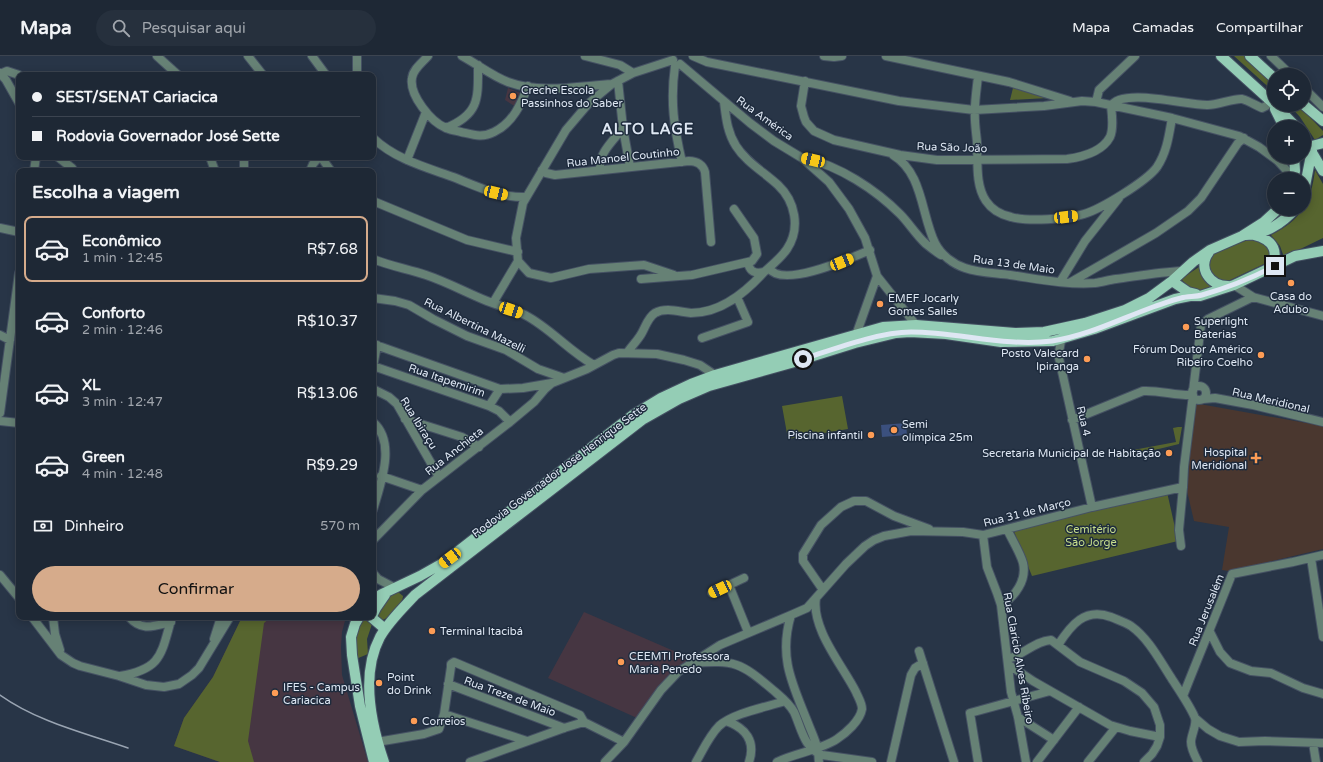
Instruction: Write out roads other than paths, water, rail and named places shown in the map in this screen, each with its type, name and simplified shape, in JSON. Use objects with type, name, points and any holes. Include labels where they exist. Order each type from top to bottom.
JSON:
[{"type":"main road","points":[[1221,56],[1267,98]]},
{"type":"main road","points":[[1250,56],[1267,72]]},
{"type":"main road","points":[[1311,111],[1323,122]]},
{"type":"main road","points":[[1282,112],[1289,120]]},
{"type":"main road","points":[[1311,148],[1323,143]]},
{"type":"main road","points":[[1311,153],[1323,171]]},
{"type":"main road","points":[[1061,339],[1066,330],[1125,310],[1149,298],[1210,250],[1242,236],[1270,216]]},
{"type":"main road","points":[[1242,236],[1254,235],[1271,228],[1287,216]]},
{"type":"main road","points":[[1254,235],[1267,240],[1274,247],[1275,257],[1268,270]]},
{"type":"main road","points":[[879,333],[910,332],[946,334],[1001,342],[1036,342],[1061,339],[1094,330],[1175,299],[1200,296],[1234,285],[1323,243]]},
{"type":"main road","points":[[1210,250],[1206,255],[1204,263],[1206,274],[1218,284],[1223,286],[1234,285]]},
{"type":"main road","points":[[1295,256],[1323,251]]},
{"type":"main road","points":[[1172,281],[1188,292],[1200,296]]},
{"type":"main road","points":[[879,333],[916,325],[1015,333],[1044,332],[1085,323]]},
{"type":"main road","name":"Rodovia Governador José Henrique Sette","points":[[376,598],[443,563],[638,412],[675,390],[715,375],[856,335],[879,333]]},
{"type":"main road","name":"Rodovia Governador José Henrique Sette","points":[[384,762],[377,742],[370,702],[371,664],[377,644],[385,629],[415,595],[642,420],[666,406],[709,386],[791,363],[855,343],[879,333]]},
{"type":"main road","points":[[376,608],[378,604],[392,589],[400,589],[405,593],[406,600],[404,607]]},
{"type":"main road","points":[[356,620],[351,637],[354,672],[360,706],[374,762]]},
{"type":"main road","points":[[375,620],[385,629]]},
{"type":"main road","points":[[354,672],[362,664],[371,664]]},
{"type":"street","points":[[157,56],[175,72]]},
{"type":"street","points":[[248,56],[261,72]]},
{"type":"street","points":[[312,56],[324,72]]},
{"type":"street","points":[[357,56],[357,72]]},
{"type":"street","points":[[428,56],[412,75],[411,80],[413,92],[426,112],[446,128],[479,136],[495,132],[510,120],[518,108],[528,86]]},
{"type":"street","points":[[462,56],[508,82],[528,86],[550,89],[615,82]]},
{"type":"street","points":[[585,56],[620,65],[633,73]]},
{"type":"street","points":[[493,303],[518,261],[516,238],[517,229],[521,210],[526,197],[560,138],[574,120],[589,104],[615,82],[633,73],[658,65],[676,62],[692,56],[707,62],[898,101],[974,110],[1044,106],[1073,102],[1096,102],[1172,118],[1244,138],[1259,147],[1288,172]]},
{"type":"street","points":[[824,56],[842,56]]},
{"type":"street","points":[[886,56],[1027,87],[1073,102]]},
{"type":"street","points":[[1096,102],[1099,90],[1134,56]]},
{"type":"street","points":[[1271,56],[1284,68]]},
{"type":"street","points":[[676,62],[672,98],[673,116],[682,162]]},
{"type":"street","name":"Rua América","points":[[676,62],[767,136],[802,158],[829,182],[843,200],[865,238],[877,276],[916,325]]},
{"type":"street","points":[[446,128],[459,122],[472,110],[477,95],[478,65]]},
{"type":"street","points":[[16,74],[7,71],[0,74],[16,98]]},
{"type":"street","points":[[978,76],[974,110],[979,182],[987,202],[998,212],[1012,218],[1025,219],[1075,216],[1099,208],[1125,192],[1146,178],[1157,166],[1166,148],[1172,118]]},
{"type":"street","name":"Rua São João","points":[[805,81],[801,99],[801,111],[806,122],[814,131],[834,140],[887,152],[937,160],[1067,159],[1087,155],[1110,137],[1112,126],[1111,106]]},
{"type":"street","points":[[615,82],[630,167]]},
{"type":"street","points":[[1311,95],[1323,107]]},
{"type":"street","points":[[1111,106],[1116,100],[1140,97],[1207,105],[1241,99],[1262,108],[1267,106]]},
{"type":"street","points":[[627,353],[640,336],[649,319],[656,312],[669,310],[692,313],[703,312],[737,297],[751,286],[781,256],[793,236],[795,221],[793,206],[782,190],[746,159],[736,146],[728,126],[724,102]]},
{"type":"street","points":[[407,160],[426,112]]},
{"type":"street","points":[[600,170],[599,163],[602,154],[623,128]]},
{"type":"street","points":[[1070,282],[1156,233],[1188,211],[1201,198],[1244,138]]},
{"type":"street","points":[[376,140],[390,151],[407,160],[496,193],[526,197]]},
{"type":"street","points":[[1259,147],[1267,149]]},
{"type":"street","name":"Rua 13 de Maio","points":[[887,152],[899,160],[911,172],[917,185],[936,244],[940,251],[952,262],[973,270],[1060,282],[1095,283],[1159,272],[1182,271]]},
{"type":"street","points":[[802,158],[827,164],[871,190],[898,212],[926,244],[952,262]]},
{"type":"street","points":[[62,160],[72,168]]},
{"type":"street","points":[[311,168],[317,160]]},
{"type":"street","points":[[322,160],[329,168]]},
{"type":"street","name":"Rua Manoel Coutinho","points":[[542,170],[546,173],[555,175],[689,161],[697,162],[704,170],[711,242]]},
{"type":"street","points":[[1060,282],[1085,241],[1125,192]]},
{"type":"street","points":[[376,201],[467,240],[518,252]]},
{"type":"street","points":[[641,279],[692,275],[748,263],[754,259],[757,254],[756,244],[751,232],[734,209]]},
{"type":"street","points":[[0,228],[16,231]]},
{"type":"street","points":[[748,263],[751,270],[754,272],[766,270],[783,275],[792,275],[801,274],[842,262],[870,250]]},
{"type":"street","points":[[376,260],[426,275],[493,303],[524,314],[544,326],[594,365]]},
{"type":"street","points":[[518,261],[529,273],[551,278],[589,269],[644,265],[677,276]]},
{"type":"street","points":[[856,335],[877,276]]},
{"type":"street","points":[[1234,285],[1253,297],[1323,316]]},
{"type":"street","points":[[0,413],[16,296]]},
{"type":"street","points":[[702,338],[748,322],[737,297]]},
{"type":"street","points":[[1181,546],[1179,530],[1184,467],[1201,325],[1208,319],[1253,297]]},
{"type":"street","name":"Rua Albertina Mazelli","points":[[376,298],[409,305],[467,336],[506,350],[538,369],[564,378]]},
{"type":"street","points":[[0,335],[10,340]]},
{"type":"street","name":"Rua 4","points":[[1061,339],[1058,352],[1092,507]]},
{"type":"street","points":[[376,345],[500,389],[523,388],[552,383],[613,355],[627,353],[657,354],[684,360],[700,365],[715,375]]},
{"type":"street","name":"Rua Itapemirim","points":[[376,367],[489,406],[499,411],[510,422]]},
{"type":"street","points":[[1194,379],[1198,386],[1215,398]]},
{"type":"street","name":"Rua Anchieta","points":[[376,537],[422,490],[510,422],[534,402],[544,389],[552,383]]},
{"type":"street","points":[[1072,420],[1143,391],[1153,390],[1180,395],[1193,393],[1197,387],[1203,389],[1206,393],[1204,398],[1197,400],[1193,393]]},
{"type":"street","points":[[489,406],[500,389]]},
{"type":"street","name":"Rua Ibiraçu","points":[[376,391],[393,400],[400,409],[439,477]]},
{"type":"street","name":"Rua Meridional","points":[[1204,398],[1215,398],[1253,405],[1323,422]]},
{"type":"street","points":[[405,419],[462,437],[479,447]]},
{"type":"street","points":[[0,421],[16,423]]},
{"type":"street","points":[[376,426],[381,432],[385,442],[386,457],[376,497]]},
{"type":"street","points":[[381,476],[422,490]]},
{"type":"street","name":"Rua 31 de Março","points":[[605,762],[624,742],[671,678],[691,663],[720,645],[807,608],[857,554],[874,540],[902,532],[933,531],[983,534],[1092,507],[1183,487]]},
{"type":"street","points":[[823,590],[805,563],[803,554],[818,529],[829,516],[844,505],[862,500],[894,516],[933,531]]},
{"type":"street","points":[[1001,605],[1009,600],[1015,593],[1021,583],[1023,573],[1023,563],[1007,529]]},
{"type":"street","name":"Rua Clarício Alves Ribeiro","points":[[983,534],[987,567],[1001,605],[1010,686],[1018,717],[1026,762]]},
{"type":"street","name":"Rua Jerusalém","points":[[1183,696],[1193,669],[1210,632],[1232,574],[1323,555]]},
{"type":"street","points":[[1311,558],[1323,637]]},
{"type":"street","points":[[0,575],[16,594]]},
{"type":"street","points":[[376,576],[392,589]]},
{"type":"street","points":[[712,593],[744,578]]},
{"type":"street","points":[[729,585],[748,632]]},
{"type":"street","points":[[816,598],[816,614],[824,634],[852,685],[862,708],[858,719],[842,735],[817,753]]},
{"type":"street","points":[[1058,645],[1069,628],[1079,620],[1090,614],[1106,615],[1122,621],[1130,626],[1146,641],[1183,696],[1195,718],[1208,729],[1220,736],[1239,742],[1260,741],[1323,743]]},
{"type":"street","points":[[792,615],[786,649],[788,667],[792,683],[817,753]]},
{"type":"street","points":[[34,620],[61,655],[73,663],[157,687],[179,684],[192,675],[204,660],[228,620]]},
{"type":"street","points":[[53,620],[55,634],[61,655]]},
{"type":"street","points":[[131,620],[142,627],[147,627],[169,620]]},
{"type":"street","points":[[119,676],[134,674],[154,663],[162,652],[172,620]]},
{"type":"street","points":[[209,652],[220,620]]},
{"type":"street","points":[[1210,632],[1220,652],[1230,663],[1251,671],[1271,672],[1303,688],[1323,694]]},
{"type":"street","points":[[1144,762],[1155,749],[1160,737],[1160,724],[1154,707],[1142,693],[1115,677],[1080,662],[1053,641],[1047,640],[1038,644],[1008,662],[1050,691],[1104,722],[1116,727],[1160,737]]},
{"type":"street","points":[[919,651],[954,762]]},
{"type":"street","points":[[691,663],[724,661],[736,664],[753,674],[785,701],[791,708],[808,745],[817,753]]},
{"type":"street","points":[[377,742],[439,729],[444,714],[450,667],[454,662],[580,716],[584,722],[624,742]]},
{"type":"street","points":[[891,762],[911,675],[915,668],[923,663]]},
{"type":"street","name":"Rua Treze de Maio","points":[[448,684],[564,728]]},
{"type":"street","points":[[978,762],[970,713],[1050,691]]},
{"type":"street","points":[[696,762],[711,736],[720,725],[738,716],[785,701]]},
{"type":"street","points":[[1037,762],[1079,707]]},
{"type":"street","points":[[444,714],[527,741]]},
{"type":"street","points":[[1018,717],[1054,740]]},
{"type":"street","points":[[1195,718],[1191,741],[1192,748],[1198,762]]},
{"type":"street","points":[[726,721],[740,728],[749,737],[752,748],[749,762]]},
{"type":"street","points":[[470,762],[584,722]]},
{"type":"street","points":[[1088,762],[1116,727]]},
{"type":"street","points":[[1313,743],[1316,762]]},
{"type":"street","points":[[778,762],[817,753],[872,762]]},
{"type":"water","name":"Semi olímpica 25m","points":[[906,423],[907,435],[882,437],[881,425]]},
{"type":"railway","points":[[0,695],[30,713],[46,720],[128,748]]},
{"type":"place","name":"Creche Escola Passinhos do Saber","points":[[513,96]]},
{"type":"place","name":"Casa do Adubo","points":[[1291,283]]},
{"type":"place","name":"EMEF Jocarly Gomes Salles","points":[[880,304]]},
{"type":"place","name":"Superlight Baterias","points":[[1186,327]]},
{"type":"place","name":"Fórum Doutor Américo Ribeiro Coelho","points":[[1261,355]]},
{"type":"place","name":"Posto Valecard Ipiranga","points":[[1087,359]]},
{"type":"place","name":"Semi olímpica 25m","points":[[894,430]]},
{"type":"place","name":"Piscina infantil","points":[[871,435]]},
{"type":"place","name":"Secretaria Municipal de Habitação","points":[[1169,453]]},
{"type":"place","name":"Hospital Meridional","points":[[1256,458]]},
{"type":"place","name":"Terminal Itacibá","points":[[432,631]]},
{"type":"place","name":"CEEMTI Professora Maria Penedo","points":[[621,662]]},
{"type":"place","name":"Point do Drink","points":[[379,683]]},
{"type":"place","name":"IFES - Campus Cariacica","points":[[275,693]]},
{"type":"place","name":"Correios","points":[[414,721]]},
{"type":"district","name":"ALTO LAGE","points":[[648,129]]},
{"type":"park label","name":"Cemitério São Jorge","points":[[1091,535]]}]
